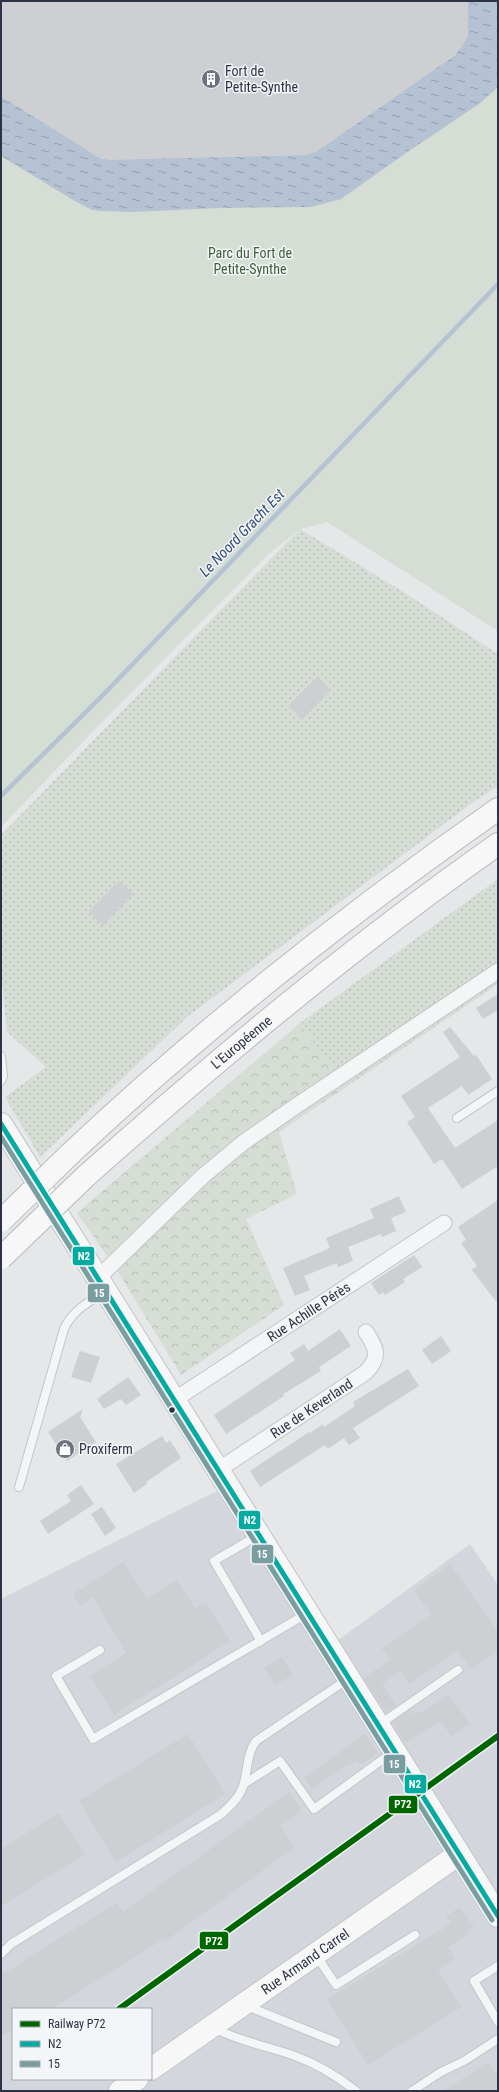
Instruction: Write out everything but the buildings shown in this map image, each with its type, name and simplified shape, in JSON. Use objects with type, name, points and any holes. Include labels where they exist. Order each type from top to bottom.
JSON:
[{"type":"main road","points":[[1,1221],[71,1153],[170,1063],[256,990],[354,913],[498,809]]},
{"type":"main road","name":"L'Européenne","points":[[1,1258],[86,1176],[280,1008],[374,935],[498,844]]},
{"type":"main road","points":[[1,1124],[377,1726],[498,1915]]},
{"type":"main road","name":"Rue Armand Carrel","points":[[152,2068],[459,1854]]},
{"type":"main road","points":[[120,2091],[136,2080]]},
{"type":"street","points":[[102,1285],[203,1176],[244,1142],[498,971]]},
{"type":"street","name":"Rue Achille Pérès","points":[[174,1400],[444,1223]]},
{"type":"street","name":"Rue de Keverland","points":[[218,1470],[365,1373],[373,1365],[376,1354],[366,1332]]},
{"type":"lane","points":[[1,1056],[3,1076],[1,1081]]},
{"type":"lane","points":[[457,1118],[498,1091]]},
{"type":"lane","points":[[19,1487],[64,1329],[70,1317],[102,1285]]},
{"type":"lane","points":[[258,1536],[214,1561],[261,1641]]},
{"type":"lane","points":[[100,1650],[56,1676],[92,1739],[307,1614]]},
{"type":"lane","points":[[377,1726],[458,1670]]},
{"type":"lane","points":[[1,1954],[11,1944],[220,1815],[238,1798],[244,1784],[250,1751],[256,1741],[348,1679]]},
{"type":"lane","points":[[244,1784],[280,1761],[314,1809],[393,1751]]},
{"type":"lane","points":[[316,1954],[336,1985],[415,1935]]},
{"type":"lane","points":[[498,1966],[474,1982],[498,2022]]},
{"type":"lane","points":[[244,2004],[336,2042]]},
{"type":"lane","points":[[212,2027],[230,2037],[309,2062],[324,2069],[356,2091]]},
{"type":"lane","points":[[412,2091],[441,2072],[464,2061],[498,2039]]},
{"type":"shaded area","points":[[239,1480],[337,1641],[470,1544],[498,1585],[498,2091],[1,2091],[1,1599]]},
{"type":"green space","name":"Parc du Fort de Petite-Synthe","points":[[1,1],[498,1],[498,631],[327,522],[300,529],[270,553],[98,726],[1,827]]},
{"type":"green space","points":[[300,529],[405,593],[498,654],[498,786],[472,803],[187,1017],[40,1157],[5,1097],[46,1067],[7,1032],[1,974],[1,835]]},
{"type":"green space","points":[[498,879],[498,984],[346,1087],[300,1023]]},
{"type":"green space","points":[[300,1023],[346,1087],[279,1132],[297,1194],[246,1219],[284,1305],[181,1375],[117,1270],[77,1213]]},
{"type":"water","points":[[468,1],[498,1],[498,87],[479,104],[341,199],[311,207],[219,208],[133,212],[92,210],[1,156],[1,96],[102,159],[306,155],[317,151],[455,55],[468,36]]},
{"type":"waterway","name":"Le Noord Gracht Est","points":[[1,796],[101,697],[498,284]]},
{"type":"rail line","name":"P72","points":[[120,2008],[498,1736]]},
{"type":"transit line","name":"N2","points":[[1,1124],[498,1916]]},
{"type":"transit line","name":"15","points":[[1,1137],[492,1920]]},
{"type":"place","name":"Fort de Petite-Synthe","points":[[211,79]]},
{"type":"place","name":"Proxiferm","points":[[65,1449]]}]
